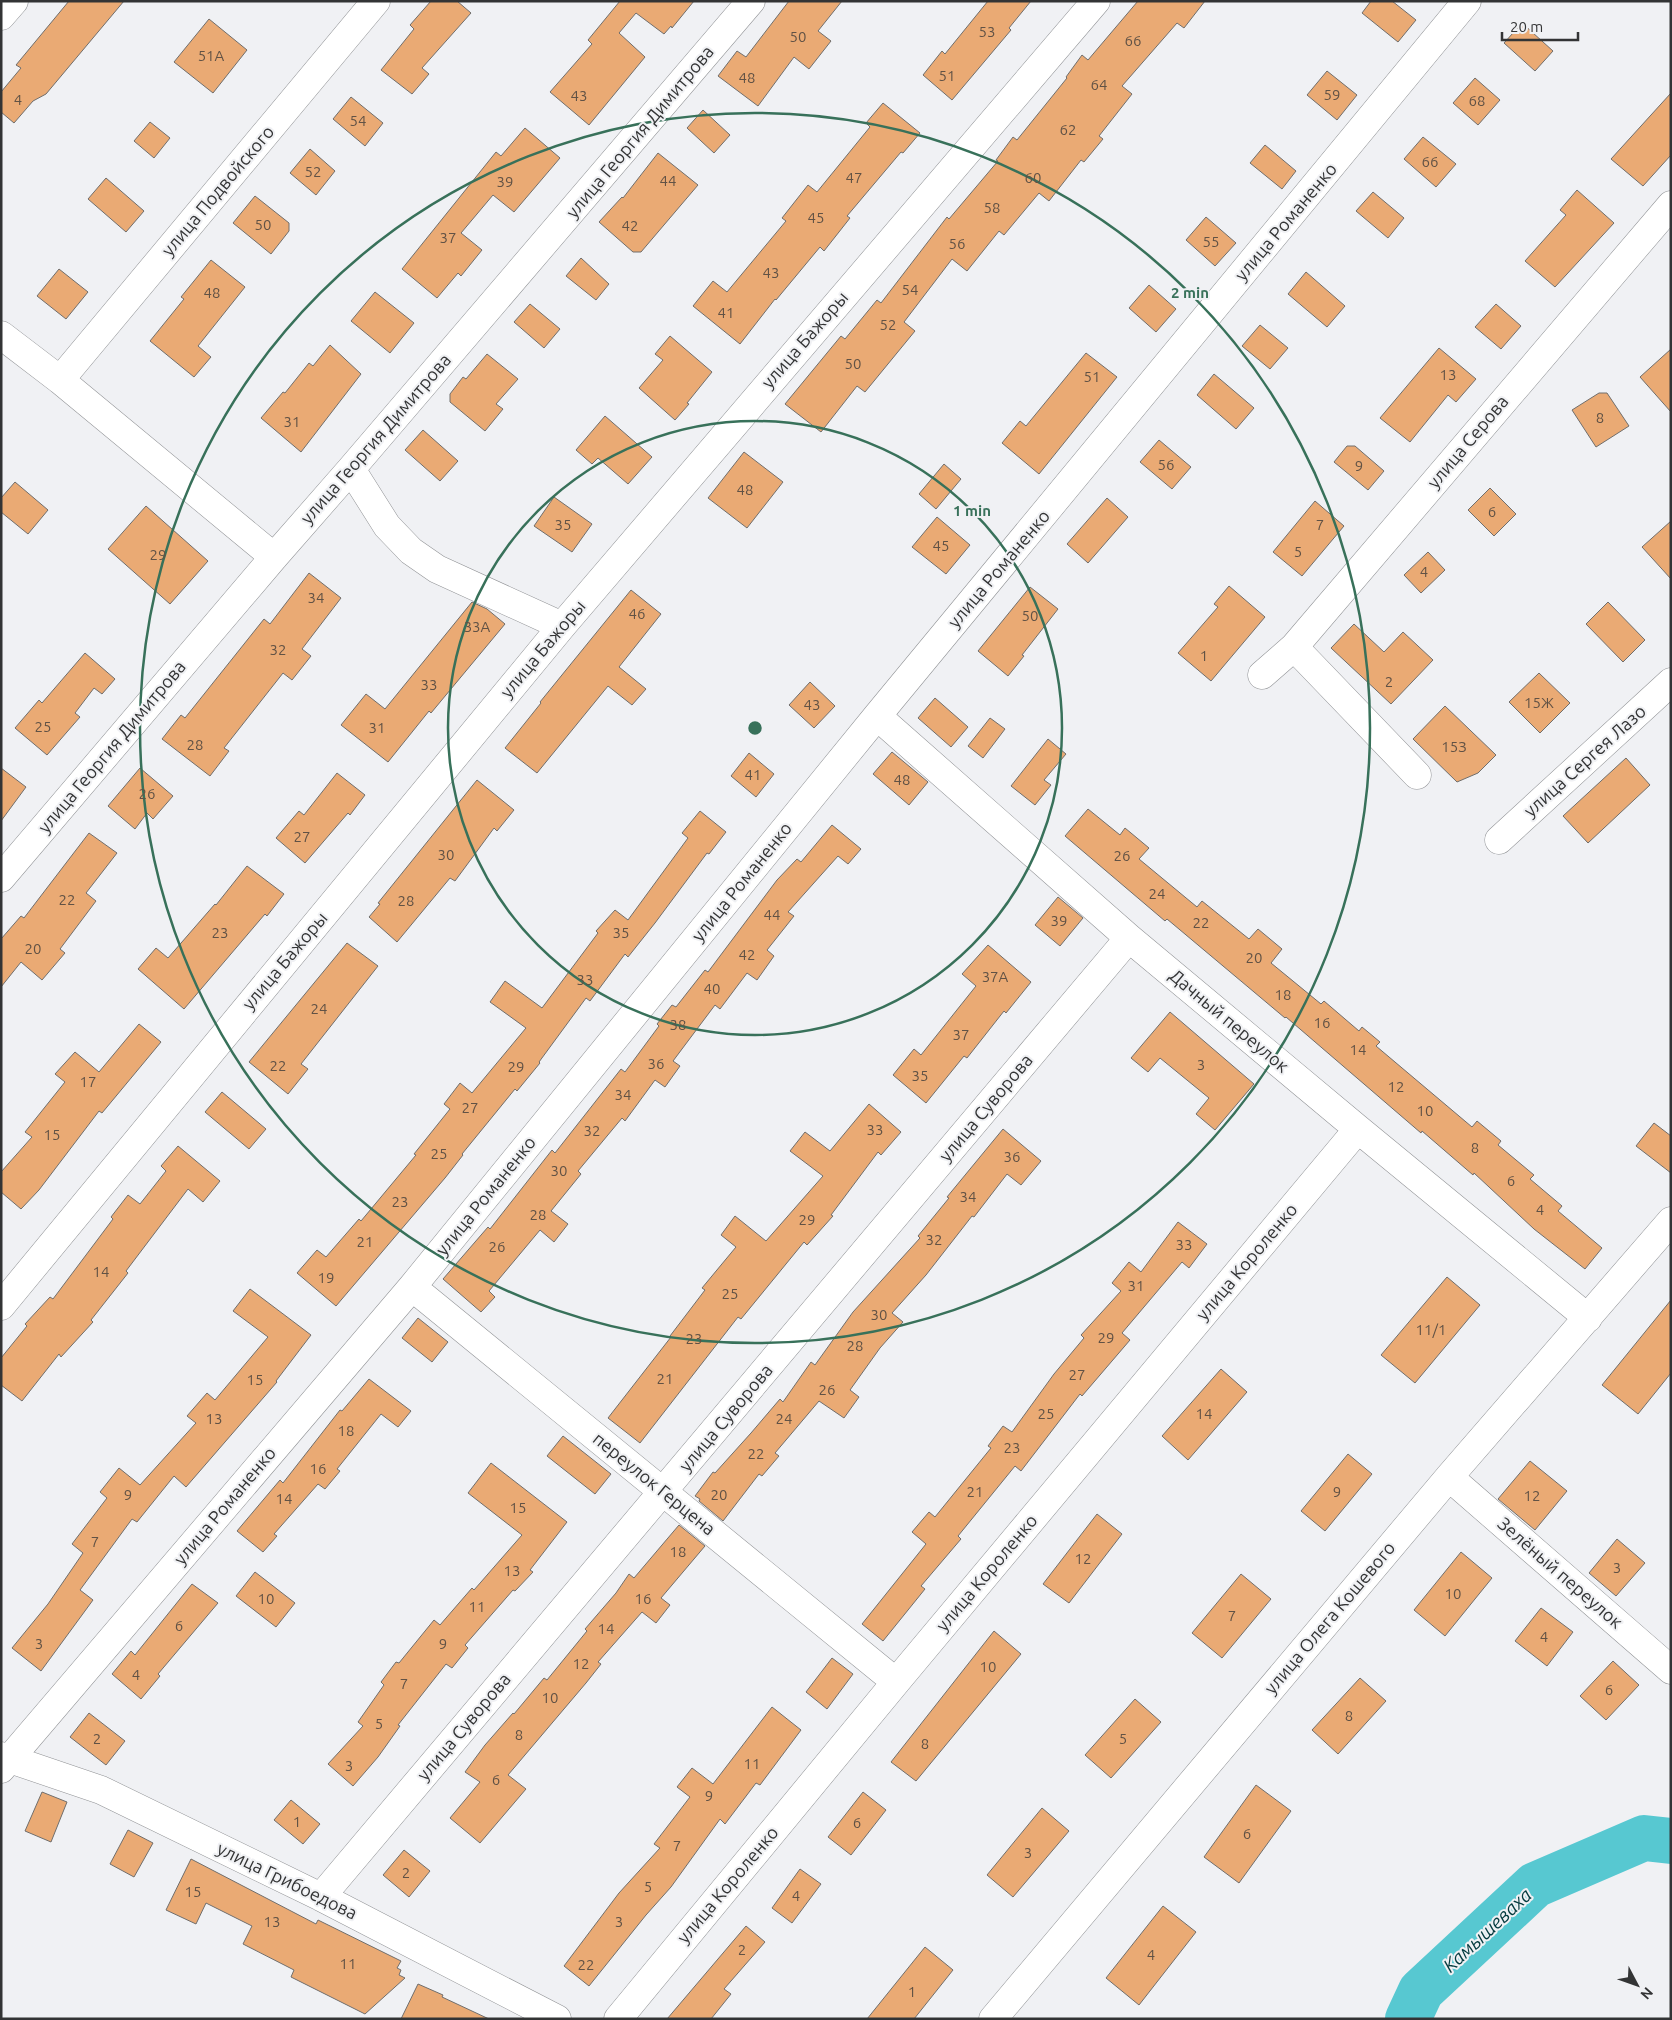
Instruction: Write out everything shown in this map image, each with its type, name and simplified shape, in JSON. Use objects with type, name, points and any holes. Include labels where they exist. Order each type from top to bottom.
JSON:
[{"type":"street","points":[[1,16],[14,1]]},
{"type":"street","name":"улица Подвойского","points":[[60,380],[376,1]]},
{"type":"street","name":"улица Георгия Димитрова","points":[[1,878],[751,1]]},
{"type":"street","name":"улица Бажоры","points":[[1,1306],[562,626],[1096,1]]},
{"type":"street","name":"улица Романенко","points":[[4,1761],[412,1286],[877,716],[1467,1]]},
{"type":"street","name":"улица Серова","points":[[1262,675],[1294,647],[1671,205]]},
{"type":"street","points":[[1,334],[60,380],[274,557]]},
{"type":"street","points":[[351,469],[387,526],[411,551],[437,569],[562,626]]},
{"type":"street","points":[[1294,647],[1417,775]]},
{"type":"street","name":"улица Сергея Лазо","points":[[1499,840],[1671,682]]},
{"type":"street","name":"Дачный переулок","points":[[877,716],[1129,938],[1588,1318]]},
{"type":"street","name":"улица Суворова","points":[[321,1897],[1129,938]]},
{"type":"street","name":"улица Короленко","points":[[618,2019],[896,1682],[1358,1129]]},
{"type":"street","name":"улица Олега Кошевого","points":[[992,2019],[1450,1477],[1671,1221]]},
{"type":"street","name":"переулок Герцена","points":[[412,1286],[896,1682]]},
{"type":"street","name":"Зелёный переулок","points":[[1450,1477],[1671,1670]]},
{"type":"street","name":"улица Грибоедова","points":[[4,1761],[101,1790],[321,1897],[558,2019]]},
{"type":"building","points":[[69,1],[124,1],[46,94],[33,101],[14,123],[1,112],[1,92],[21,68],[16,65]]},
{"type":"building","points":[[431,1],[457,1],[471,13],[422,68],[429,74],[412,94],[381,70],[414,29],[410,25]]},
{"type":"building","points":[[620,1],[694,1],[672,28],[671,26],[664,34],[636,13],[619,33],[645,57],[589,125],[550,92],[592,44],[588,40]]},
{"type":"building","points":[[789,1],[842,1],[818,31],[831,41],[809,69],[794,57],[758,106],[718,76],[737,51],[746,57]]},
{"type":"building","points":[[988,1],[1031,1],[1009,28],[1011,30],[952,100],[923,75],[942,51],[945,54]]},
{"type":"building","points":[[1138,1],[1205,1],[1184,28],[1177,23],[1122,86],[1132,94],[1099,136],[1103,139],[1084,162],[1081,160],[1049,201],[1039,193],[1004,235],[999,231],[967,271],[952,259],[904,322],[915,331],[865,392],[857,386],[821,432],[785,404],[841,336],[845,339],[877,300],[881,303],[947,217],[949,219],[998,161],[996,160],[1013,137],[1017,140],[1067,78],[1082,55],[1088,60]]},
{"type":"building","points":[[1371,1],[1392,1],[1416,20],[1398,42],[1362,13]]},
{"type":"building","points":[[209,19],[247,50],[213,93],[174,62]]},
{"type":"building","points":[[1522,23],[1553,51],[1535,71],[1504,43]]},
{"type":"building","points":[[1327,71],[1357,95],[1337,120],[1307,95]]},
{"type":"building","points":[[1475,78],[1500,100],[1478,125],[1453,103]]},
{"type":"building","points":[[1671,93],[1671,155],[1643,186],[1611,159]]},
{"type":"building","points":[[351,97],[383,123],[365,146],[333,119]]},
{"type":"building","points":[[883,103],[920,133],[903,153],[901,152],[847,216],[850,218],[824,251],[820,247],[775,299],[740,344],[693,306],[713,281],[727,292],[786,221],[782,218],[808,185],[817,192],[870,127],[866,123]]},
{"type":"building","points":[[703,110],[730,135],[714,153],[687,128]]},
{"type":"building","points":[[150,122],[170,138],[154,158],[134,141]]},
{"type":"building","points":[[525,128],[560,158],[514,212],[493,195],[461,233],[482,250],[461,276],[458,273],[437,298],[402,269],[496,152],[501,156]]},
{"type":"building","points":[[1423,137],[1456,164],[1436,187],[1404,159]]},
{"type":"building","points":[[1265,145],[1296,171],[1282,189],[1250,163]]},
{"type":"building","points":[[310,149],[335,171],[316,195],[290,173]]},
{"type":"building","points":[[658,153],[698,185],[641,252],[633,252],[599,222],[623,198]]},
{"type":"building","points":[[106,178],[144,211],[126,232],[88,199]]},
{"type":"building","points":[[1577,190],[1614,223],[1555,287],[1525,261],[1566,215],[1560,210]]},
{"type":"building","points":[[1373,192],[1404,218],[1388,238],[1356,211]]},
{"type":"building","points":[[255,196],[289,223],[289,231],[271,254],[233,223]]},
{"type":"building","points":[[1206,217],[1236,243],[1215,266],[1186,240]]},
{"type":"building","points":[[581,258],[609,284],[596,300],[566,276]]},
{"type":"building","points":[[211,260],[245,287],[198,346],[211,357],[194,377],[150,341],[184,299],[181,297]]},
{"type":"building","points":[[59,269],[88,292],[66,319],[37,296]]},
{"type":"building","points":[[1306,272],[1345,306],[1327,327],[1288,294]]},
{"type":"building","points":[[1149,285],[1176,309],[1156,332],[1129,308]]},
{"type":"building","points":[[375,292],[414,323],[390,353],[351,321]]},
{"type":"building","points":[[530,304],[560,329],[544,348],[514,322]]},
{"type":"building","points":[[1496,304],[1521,326],[1501,349],[1475,327]]},
{"type":"building","points":[[1260,325],[1288,348],[1270,369],[1242,346]]},
{"type":"building","points":[[670,336],[712,372],[675,420],[639,388],[663,360],[655,354]]},
{"type":"building","points":[[330,345],[361,374],[301,452],[261,418],[283,392],[285,393],[309,363],[313,366]]},
{"type":"building","points":[[1439,348],[1476,379],[1456,402],[1448,395],[1410,442],[1380,418]]},
{"type":"building","points":[[1671,349],[1671,412],[1640,377]]},
{"type":"building","points":[[1086,353],[1117,377],[1039,474],[1002,443],[1020,421],[1026,426]]},
{"type":"building","points":[[487,354],[518,379],[496,404],[503,409],[485,431],[450,402],[450,394],[463,377],[466,379]]},
{"type":"building","points":[[1214,374],[1254,408],[1236,429],[1197,395]]},
{"type":"building","points":[[1599,393],[1607,393],[1629,426],[1596,447],[1572,410]]},
{"type":"building","points":[[605,416],[652,457],[628,484],[598,458],[592,464],[576,450]]},
{"type":"building","points":[[423,430],[458,461],[440,481],[405,450]]},
{"type":"building","points":[[1159,440],[1191,467],[1172,489],[1140,462]]},
{"type":"building","points":[[1347,446],[1355,446],[1384,471],[1368,490],[1334,462]]},
{"type":"building","points":[[744,452],[783,482],[747,528],[708,498]]},
{"type":"building","points":[[944,464],[961,479],[936,509],[919,494]]},
{"type":"building","points":[[15,482],[48,510],[28,534],[1,512],[1,498]]},
{"type":"building","points":[[1490,488],[1516,514],[1494,536],[1468,510]]},
{"type":"building","points":[[554,497],[592,524],[572,552],[534,526]]},
{"type":"building","points":[[1107,498],[1128,517],[1088,563],[1067,544]]},
{"type":"building","points":[[1315,501],[1344,526],[1302,576],[1273,552]]},
{"type":"building","points":[[146,506],[208,561],[170,604],[108,549]]},
{"type":"building","points":[[937,517],[970,545],[946,574],[912,547]]},
{"type":"building","points":[[1671,521],[1671,579],[1642,547]]},
{"type":"building","points":[[1428,552],[1445,570],[1421,593],[1404,575]]},
{"type":"building","points":[[309,573],[341,598],[302,649],[311,656],[292,680],[283,673],[224,748],[229,751],[210,776],[162,739],[181,715],[185,718],[264,619],[270,624]]},
{"type":"building","points":[[1229,586],[1265,617],[1211,681],[1178,653],[1218,607],[1214,604]]},
{"type":"building","points":[[1030,587],[1058,609],[1008,676],[978,651]]},
{"type":"building","points":[[631,590],[661,614],[619,667],[646,689],[632,705],[608,686],[537,773],[505,748]]},
{"type":"building","points":[[472,602],[487,609],[505,624],[431,713],[429,711],[388,762],[341,725],[366,694],[385,709]]},
{"type":"building","points":[[1608,602],[1645,640],[1623,662],[1586,624]]},
{"type":"building","points":[[1354,624],[1384,652],[1403,632],[1433,660],[1391,704],[1331,648]]},
{"type":"building","points":[[85,653],[115,679],[102,694],[94,688],[75,713],[80,717],[47,755],[15,728],[39,700],[42,703]]},
{"type":"building","points":[[1539,673],[1570,703],[1540,733],[1509,702]]},
{"type":"building","points":[[810,682],[835,706],[814,728],[789,705]]},
{"type":"building","points":[[935,698],[968,727],[951,747],[918,718]]},
{"type":"building","points":[[1445,706],[1496,755],[1478,773],[1457,782],[1413,739]]},
{"type":"building","points":[[990,718],[1005,729],[983,758],[968,746]]},
{"type":"building","points":[[1048,739],[1066,754],[1044,780],[1051,785],[1035,805],[1011,786]]},
{"type":"building","points":[[892,752],[928,782],[909,805],[873,774]]},
{"type":"building","points":[[749,753],[774,774],[756,797],[731,776]]},
{"type":"building","points":[[1626,758],[1650,785],[1588,843],[1563,816]]},
{"type":"building","points":[[1,768],[26,787],[1,821]]},
{"type":"building","points":[[140,768],[173,796],[153,819],[147,813],[135,829],[108,806]]},
{"type":"building","points":[[337,773],[365,795],[350,815],[348,813],[305,863],[276,838],[299,811],[304,815]]},
{"type":"building","points":[[477,780],[514,810],[497,831],[494,828],[455,881],[450,878],[397,942],[369,917],[380,904],[378,903]]},
{"type":"building","points":[[1088,809],[1120,835],[1125,828],[1149,848],[1139,859],[1197,907],[1202,901],[1249,939],[1258,929],[1282,949],[1271,963],[1321,1004],[1324,1001],[1359,1031],[1362,1027],[1380,1042],[1376,1046],[1472,1127],[1477,1121],[1501,1141],[1498,1145],[1534,1175],[1530,1179],[1562,1206],[1558,1211],[1602,1248],[1585,1269],[1534,1229],[1474,1173],[1473,1175],[1422,1131],[1421,1133],[1286,1017],[1167,919],[1165,921],[1065,836]]},
{"type":"building","points":[[700,811],[726,832],[709,854],[707,853],[628,957],[625,954],[590,1001],[586,998],[540,1063],[517,1091],[515,1089],[445,1178],[336,1306],[297,1273],[317,1250],[326,1257],[359,1219],[361,1221],[416,1155],[414,1154],[450,1109],[444,1104],[460,1083],[472,1093],[526,1028],[490,1002],[505,981],[542,1008],[598,933],[596,931],[615,910],[628,920],[688,838],[682,833]]},
{"type":"building","points":[[832,825],[861,849],[848,864],[838,856],[788,912],[794,916],[767,950],[774,956],[757,980],[747,973],[720,1009],[715,1005],[673,1061],[680,1066],[665,1087],[655,1080],[625,1121],[622,1118],[578,1171],[581,1174],[551,1211],[568,1224],[554,1242],[540,1230],[489,1291],[495,1297],[481,1312],[443,1279],[488,1227],[490,1229],[552,1150],[555,1153],[621,1069],[625,1072],[672,1005],[676,1007],[705,970],[708,972],[777,880],[797,859],[801,862]]},
{"type":"building","points":[[89,833],[117,853],[86,893],[96,901],[60,949],[65,953],[42,980],[21,962],[1,987],[1,939],[21,916],[24,918]]},
{"type":"building","points":[[247,866],[284,894],[267,916],[265,914],[184,1009],[138,969],[156,948],[168,958],[216,905]]},
{"type":"building","points":[[1058,897],[1083,918],[1060,946],[1035,925]]},
{"type":"building","points":[[347,943],[378,966],[301,1064],[308,1069],[288,1094],[249,1062]]},
{"type":"building","points":[[988,945],[1031,982],[1006,1013],[1004,1011],[967,1058],[964,1056],[926,1103],[893,1075],[914,1049],[921,1055],[976,986],[962,974]]},
{"type":"building","points":[[1170,1012],[1254,1084],[1215,1130],[1196,1114],[1209,1098],[1160,1058],[1148,1072],[1131,1058]]},
{"type":"building","points":[[139,1024],[161,1042],[102,1113],[99,1111],[39,1190],[21,1209],[1,1192],[1,1172],[32,1137],[25,1132],[65,1082],[55,1074],[75,1052],[99,1072]]},
{"type":"building","points":[[222,1092],[266,1129],[249,1149],[205,1112]]},
{"type":"building","points":[[869,1104],[901,1132],[881,1155],[878,1152],[831,1215],[833,1216],[807,1245],[804,1242],[741,1319],[738,1317],[640,1443],[608,1418],[705,1290],[702,1288],[736,1247],[721,1235],[735,1216],[766,1241],[823,1176],[790,1151],[805,1132],[830,1151]]},
{"type":"building","points":[[1654,1123],[1671,1136],[1671,1173],[1636,1146]]},
{"type":"building","points":[[1003,1129],[1041,1161],[1021,1185],[1007,1174],[974,1217],[972,1216],[926,1275],[892,1313],[903,1322],[880,1348],[850,1390],[859,1397],[844,1418],[819,1401],[775,1453],[779,1456],[762,1476],[759,1474],[723,1521],[695,1496],[713,1472],[715,1473],[780,1399],[783,1402],[811,1362],[815,1365],[853,1312],[920,1238],[918,1236],[949,1198],[947,1197]]},
{"type":"building","points":[[178,1146],[220,1181],[203,1202],[188,1189],[126,1271],[128,1273],[91,1320],[93,1322],[61,1357],[59,1354],[22,1401],[1,1385],[1,1358],[27,1326],[25,1324],[50,1297],[53,1299],[113,1219],[111,1217],[128,1195],[140,1204],[166,1171],[161,1166]]},
{"type":"building","points":[[1178,1222],[1207,1244],[1189,1268],[1182,1262],[1122,1333],[1130,1340],[1082,1396],[1080,1394],[1021,1471],[1015,1466],[958,1536],[961,1539],[921,1586],[925,1589],[883,1641],[862,1624],[926,1544],[912,1532],[929,1512],[935,1517],[991,1448],[988,1446],[1003,1426],[1012,1432],[1054,1374],[1084,1338],[1081,1335],[1121,1291],[1112,1283],[1129,1262],[1141,1272]]},
{"type":"building","points":[[1447,1277],[1480,1305],[1415,1383],[1381,1355]]},
{"type":"building","points":[[250,1289],[311,1335],[277,1382],[186,1487],[174,1476],[137,1522],[132,1519],[80,1590],[93,1600],[41,1671],[12,1648],[48,1604],[83,1553],[72,1544],[107,1498],[100,1492],[119,1468],[140,1485],[196,1423],[187,1416],[207,1393],[215,1400],[268,1337],[233,1311]]},
{"type":"building","points":[[1671,1300],[1671,1373],[1638,1414],[1602,1385]]},
{"type":"building","points":[[418,1318],[448,1342],[432,1362],[402,1338]]},
{"type":"building","points":[[1221,1369],[1247,1392],[1188,1460],[1162,1436]]},
{"type":"building","points":[[369,1379],[411,1411],[398,1427],[381,1414],[337,1469],[340,1471],[325,1489],[318,1484],[274,1534],[277,1536],[263,1552],[237,1531],[280,1480],[283,1483],[340,1410],[342,1411]]},
{"type":"building","points":[[563,1436],[611,1474],[595,1494],[547,1456]]},
{"type":"building","points":[[1348,1454],[1372,1474],[1325,1531],[1301,1511]]},
{"type":"building","points":[[1530,1461],[1567,1491],[1535,1530],[1498,1499]]},
{"type":"building","points":[[491,1463],[567,1522],[530,1570],[533,1572],[515,1591],[513,1590],[465,1645],[468,1648],[452,1668],[446,1664],[398,1725],[400,1726],[378,1757],[353,1786],[328,1764],[363,1726],[358,1722],[384,1685],[381,1682],[396,1662],[399,1663],[434,1620],[440,1625],[472,1588],[474,1590],[522,1535],[468,1493]]},
{"type":"building","points":[[1097,1514],[1122,1534],[1069,1603],[1043,1584]]},
{"type":"building","points":[[679,1525],[705,1546],[661,1598],[670,1605],[656,1623],[642,1612],[598,1662],[601,1664],[586,1683],[508,1775],[526,1789],[480,1843],[450,1818],[480,1782],[465,1772],[485,1745],[544,1678],[547,1680],[587,1631],[585,1629],[616,1593],[629,1574],[634,1578]]},
{"type":"building","points":[[1617,1539],[1645,1563],[1616,1596],[1589,1573]]},
{"type":"building","points":[[1461,1552],[1492,1578],[1445,1636],[1414,1610]]},
{"type":"building","points":[[255,1572],[295,1603],[276,1627],[236,1596]]},
{"type":"building","points":[[1241,1574],[1271,1599],[1222,1658],[1192,1633]]},
{"type":"building","points":[[192,1584],[218,1603],[158,1674],[160,1676],[141,1699],[112,1674],[131,1651],[135,1655]]},
{"type":"building","points":[[1541,1608],[1573,1632],[1547,1666],[1515,1641]]},
{"type":"building","points":[[994,1631],[1021,1654],[916,1781],[891,1762]]},
{"type":"building","points":[[832,1658],[853,1674],[827,1709],[806,1692]]},
{"type":"building","points":[[1613,1661],[1639,1685],[1606,1720],[1580,1696]]},
{"type":"building","points":[[1360,1678],[1386,1701],[1338,1754],[1312,1730]]},
{"type":"building","points":[[1135,1699],[1161,1722],[1111,1778],[1085,1755]]},
{"type":"building","points":[[772,1707],[801,1730],[760,1785],[756,1783],[725,1824],[720,1819],[671,1887],[589,1986],[564,1966],[619,1893],[660,1848],[654,1844],[690,1797],[677,1787],[692,1768],[713,1784]]},
{"type":"building","points":[[89,1713],[125,1741],[106,1765],[70,1737]]},
{"type":"building","points":[[1256,1785],[1291,1811],[1239,1883],[1204,1857]]},
{"type":"building","points":[[42,1792],[67,1802],[51,1842],[25,1831]]},
{"type":"building","points":[[863,1792],[886,1810],[851,1855],[828,1837]]},
{"type":"building","points":[[291,1800],[320,1824],[303,1844],[274,1820]]},
{"type":"building","points":[[1042,1808],[1069,1831],[1013,1897],[987,1875]]},
{"type":"building","points":[[128,1830],[153,1843],[134,1877],[110,1864]]},
{"type":"building","points":[[404,1850],[430,1871],[409,1897],[383,1875]]},
{"type":"building","points":[[191,1859],[316,1924],[318,1920],[401,1961],[397,1968],[401,1970],[399,1975],[405,1978],[365,2014],[291,1977],[294,1970],[243,1944],[252,1926],[206,1903],[196,1924],[166,1910]]},
{"type":"building","points":[[800,1869],[821,1884],[792,1923],[772,1908]]},
{"type":"building","points":[[1163,1906],[1196,1932],[1139,2005],[1106,1978]]},
{"type":"building","points":[[746,1926],[765,1942],[724,1989],[731,1994],[711,2019],[667,2019]]},
{"type":"building","points":[[925,1947],[953,1970],[914,2019],[867,2019]]},
{"type":"building","points":[[418,1984],[443,1995],[442,1997],[489,2019],[401,2019]]},
{"type":"waterway","name":"Камышеваха","points":[[1408,2019],[1421,1991],[1535,1885],[1644,1838],[1671,1841]]}]
